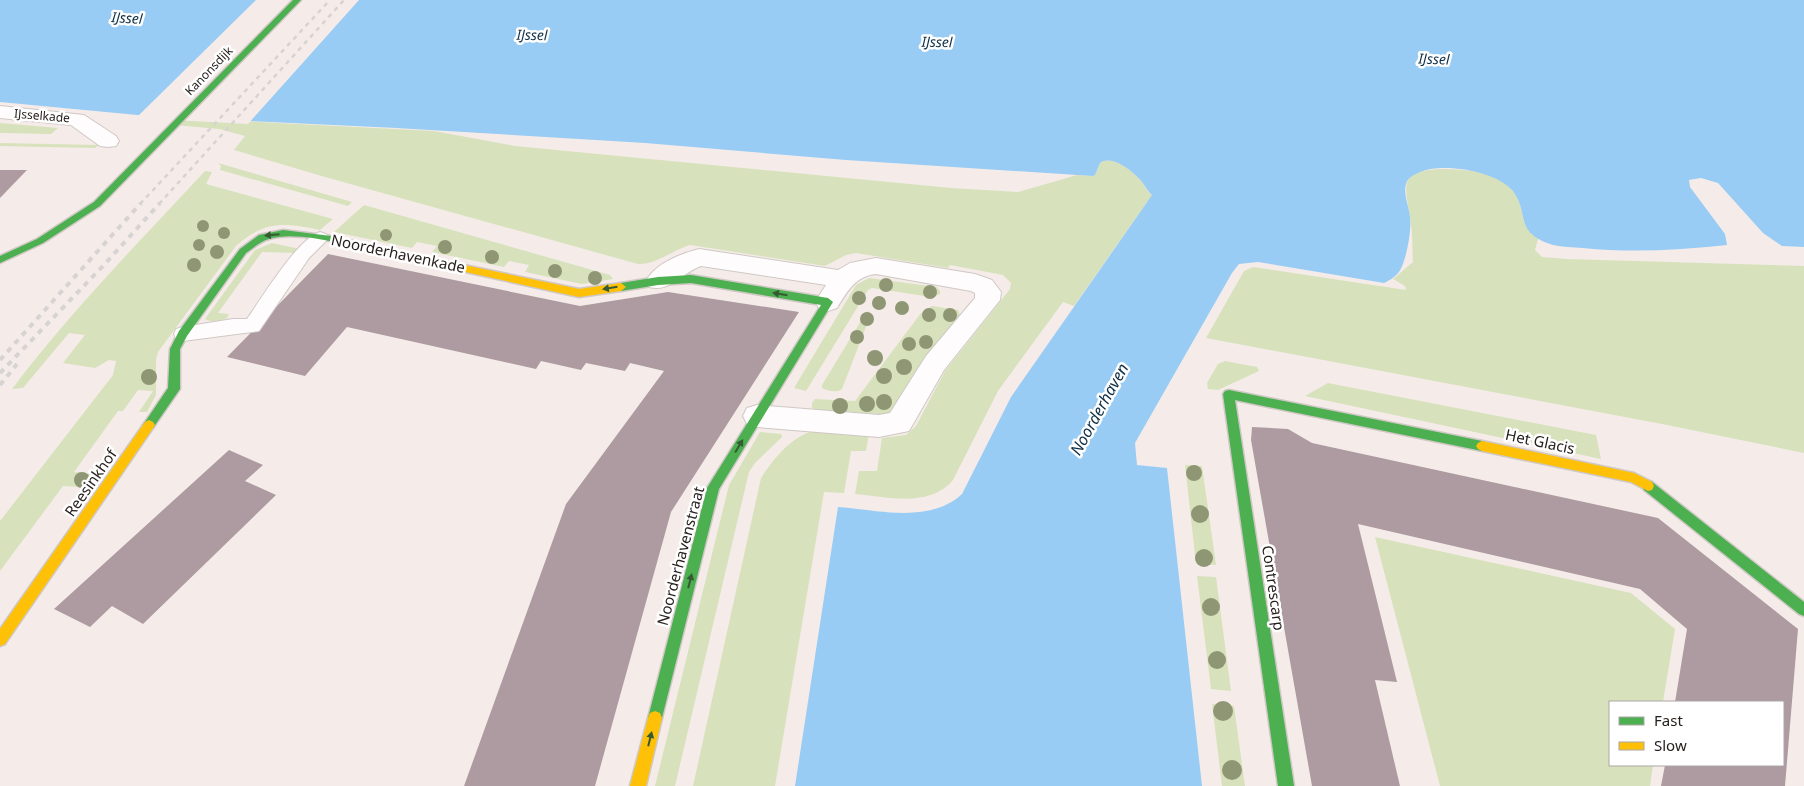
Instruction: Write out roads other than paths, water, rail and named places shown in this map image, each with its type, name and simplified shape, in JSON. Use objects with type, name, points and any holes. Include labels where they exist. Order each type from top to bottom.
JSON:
[{"type":"street","name":"Kanonsdijk","points":[[0,260],[40,241],[97,204],[297,0]]},
{"type":"street","name":"IJsselkade","points":[[0,112],[77,119],[108,141]]},
{"type":"street","name":"Noorderhavenkade","points":[[183,334],[251,242],[263,236],[282,234],[320,238],[579,293],[658,281],[691,280],[828,302]]},
{"type":"street","name":"Noorderhavenkade","points":[[658,281],[679,265],[699,257],[843,279]]},
{"type":"street","points":[[757,416],[879,426],[899,423],[935,363],[987,300],[988,292],[983,286],[975,283],[876,266],[863,266],[851,270],[828,302]]},
{"type":"street","name":"Noorderhavenstraat","points":[[638,786],[713,488],[828,302]]},
{"type":"street","name":"Reesinkhof","points":[[0,640],[174,390],[175,349],[183,334]]},
{"type":"street","name":"Het Glacis","points":[[1229,394],[1634,478],[1655,490],[1804,610]]},
{"type":"street","name":"Contrescarp","points":[[1229,394],[1286,786]]},
{"type":"lane","points":[[183,334],[233,326],[254,327],[303,254],[320,238]]},
{"type":"water","points":[[0,0],[1804,0],[1804,247],[1782,246],[1763,233],[1718,183],[1701,178],[1689,180],[1690,187],[1725,234],[1727,245],[1637,251],[1601,250],[1553,245],[1540,240],[1527,229],[1518,199],[1505,184],[1495,178],[1469,170],[1442,168],[1420,172],[1408,180],[1405,192],[1410,223],[1406,254],[1399,272],[1392,279],[1384,283],[1258,262],[1239,264],[1232,273],[1135,443],[1137,465],[1167,468],[1202,786],[795,786],[838,507],[886,512],[919,512],[935,509],[949,503],[962,494],[1011,397],[1152,195],[1138,178],[1122,165],[1110,161],[1100,163],[1093,176],[846,160],[645,143],[148,116],[0,102]]},
{"type":"railway","points":[[140,204],[330,0]]},
{"type":"railway","points":[[159,204],[344,0]]},
{"type":"railway","points":[[0,360],[141,203]]},
{"type":"railway","points":[[0,373],[103,266],[160,203]]},
{"type":"railway","points":[[0,385],[17,364]]},
{"type":"water label","name":"IJssel","points":[[127,18]]},
{"type":"water label","name":"IJssel","points":[[532,35]]},
{"type":"water label","name":"IJssel","points":[[937,42]]},
{"type":"water label","name":"IJssel","points":[[1434,59]]},
{"type":"water label","name":"Noorderhaven","points":[[1099,409]]}]
